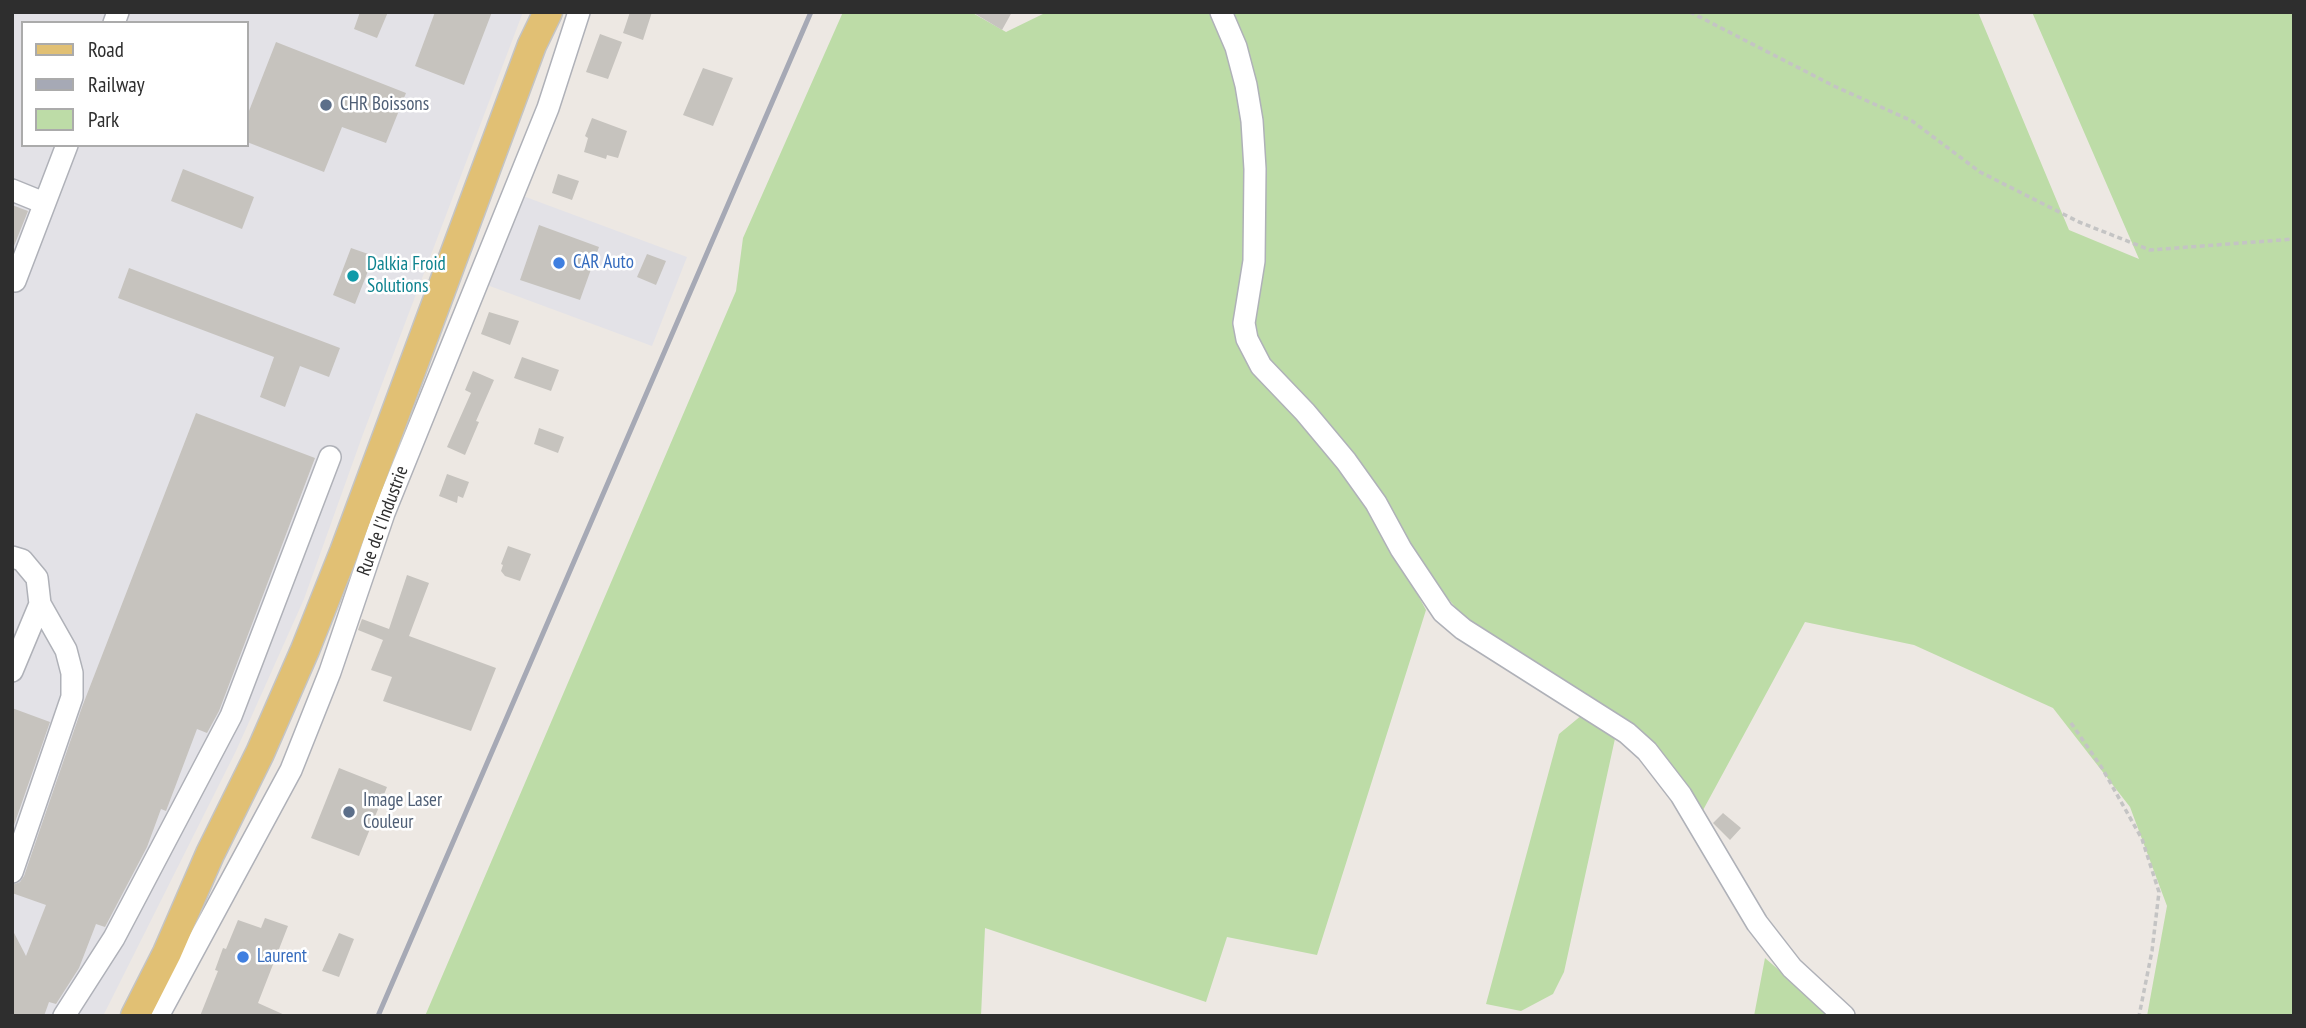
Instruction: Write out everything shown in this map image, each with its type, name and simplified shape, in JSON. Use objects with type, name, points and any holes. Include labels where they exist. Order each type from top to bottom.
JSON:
[{"type":"main road","name":"Rue de l'Industrie","points":[[532,44],[539,12]]},
{"type":"main road","name":"Rue de l'Industrie","points":[[135,1016],[260,753],[344,552],[532,44],[548,12]]},
{"type":"main road","name":"Rue de l'Industrie","points":[[119,1016],[210,854]]},
{"type":"street","name":"Rue de l'Industrie","points":[[158,1016],[291,770],[330,673],[384,513],[548,108],[579,12]]},
{"type":"street","points":[[1221,12],[1236,47],[1252,121],[1255,169],[1254,248],[1244,323],[1247,339],[1261,366],[1305,412],[1346,461],[1376,503],[1401,549],[1443,612],[1463,629],[1628,733],[1647,751],[1681,795],[1757,923],[1792,968],[1844,1016]]},
{"type":"street","points":[[15,281],[65,147]]},
{"type":"street","points":[[12,190],[44,203]]},
{"type":"street","points":[[64,1016],[114,938],[230,716],[330,457]]},
{"type":"street","points":[[12,557],[22,560],[37,578],[40,604],[66,650],[72,673],[72,697],[12,872]]},
{"type":"street","points":[[12,671],[40,604]]},
{"type":"path","points":[[1690,12],[1834,86],[1912,121],[1980,172],[2079,222],[2150,250],[2294,239]]},
{"type":"path","points":[[2071,723],[2102,768],[2142,839],[2159,892],[2152,951],[2139,1016]]},
{"type":"shaded area","points":[[12,12],[523,12],[363,434],[304,599],[236,751],[103,1016],[12,1016]]},
{"type":"shaded area","points":[[523,196],[687,257],[652,346],[487,285]]},
{"type":"green space","points":[[843,12],[971,12],[1006,32],[1047,12],[1978,12],[2069,230],[2139,259],[2032,12],[2294,12],[2294,1016],[2147,1016],[2167,906],[2130,807],[2053,708],[1914,645],[1805,622],[1702,812],[1658,747],[1461,614],[1367,502],[1426,610],[1317,955],[1227,937],[1206,1002],[985,928],[981,1016],[425,1016],[736,291],[743,238]]},
{"type":"green space","points":[[1582,715],[1616,734],[1564,972],[1553,994],[1521,1011],[1486,1004],[1559,734]]},
{"type":"green space","points":[[1765,958],[1832,1016],[1754,1016]]},
{"type":"building","points":[[360,12],[388,12],[377,38],[354,29]]},
{"type":"building","points":[[435,12],[492,12],[464,85],[415,66]]},
{"type":"building","points":[[630,12],[652,12],[643,40],[623,33]]},
{"type":"building","points":[[972,12],[1012,12],[1002,30]]},
{"type":"building","points":[[600,34],[622,42],[608,79],[586,72]]},
{"type":"building","name":"CHR Boissons","points":[[276,42],[406,93],[386,143],[342,127],[324,172],[248,142],[248,113]]},
{"type":"building","points":[[703,68],[733,78],[713,126],[683,115]]},
{"type":"building","points":[[592,118],[627,131],[618,158],[607,155],[606,159],[584,152],[588,138],[585,136]]},
{"type":"building","points":[[183,169],[254,197],[242,229],[171,201]]},
{"type":"building","points":[[558,174],[579,181],[572,200],[552,193]]},
{"type":"building","points":[[12,205],[28,211],[12,251]]},
{"type":"building","name":"CAR Auto","points":[[539,225],[599,247],[580,300],[520,280]]},
{"type":"building","name":"Dalkia Froid Solutions","points":[[351,248],[374,256],[355,304],[333,295]]},
{"type":"building","points":[[647,254],[666,261],[656,285],[637,277]]},
{"type":"building","points":[[129,268],[340,348],[329,377],[300,366],[285,407],[260,397],[274,357],[118,298]]},
{"type":"building","points":[[489,312],[519,321],[510,345],[481,334]]},
{"type":"building","points":[[522,357],[559,370],[551,391],[514,378]]},
{"type":"building","points":[[473,371],[494,380],[465,455],[447,447],[471,393],[465,390]]},
{"type":"building","points":[[196,413],[315,458],[219,711],[207,733],[197,729],[166,811],[161,809],[147,847],[105,927],[96,924],[79,968],[56,1004],[49,1002],[44,1016],[12,1016],[12,929],[26,956],[46,905],[12,893],[12,885],[20,882],[24,876],[82,707]]},
{"type":"building","points":[[539,428],[564,437],[558,453],[534,444]]},
{"type":"building","points":[[447,474],[469,482],[463,498],[458,496],[457,503],[439,496]]},
{"type":"building","points":[[508,546],[531,554],[520,581],[505,576],[501,571]]},
{"type":"building","points":[[407,575],[429,583],[409,636],[496,668],[471,731],[383,701],[392,677],[371,670],[383,640],[358,630],[362,619],[389,629]]},
{"type":"building","points":[[12,708],[50,722],[12,831]]},
{"type":"building","name":"Image Laser Couleur","points":[[339,768],[387,787],[359,856],[311,838]]},
{"type":"building","points":[[1723,813],[1741,828],[1730,840],[1713,823]]},
{"type":"building","points":[[265,918],[288,926],[258,1003],[287,1016],[200,1016],[218,971],[215,970],[223,948],[226,949],[238,920],[261,928]]},
{"type":"building","points":[[339,933],[354,939],[339,977],[322,971]]},
{"type":"railway","points":[[378,1016],[811,12]]},
{"type":"place","name":"CHR Boissons","points":[[326,105]]},
{"type":"place","name":"CAR Auto","points":[[559,263]]},
{"type":"place","name":"Dalkia Froid Solutions","points":[[353,276]]},
{"type":"place","name":"Image Laser Couleur","points":[[349,812]]},
{"type":"place","name":"Laurent","points":[[243,957]]}]
